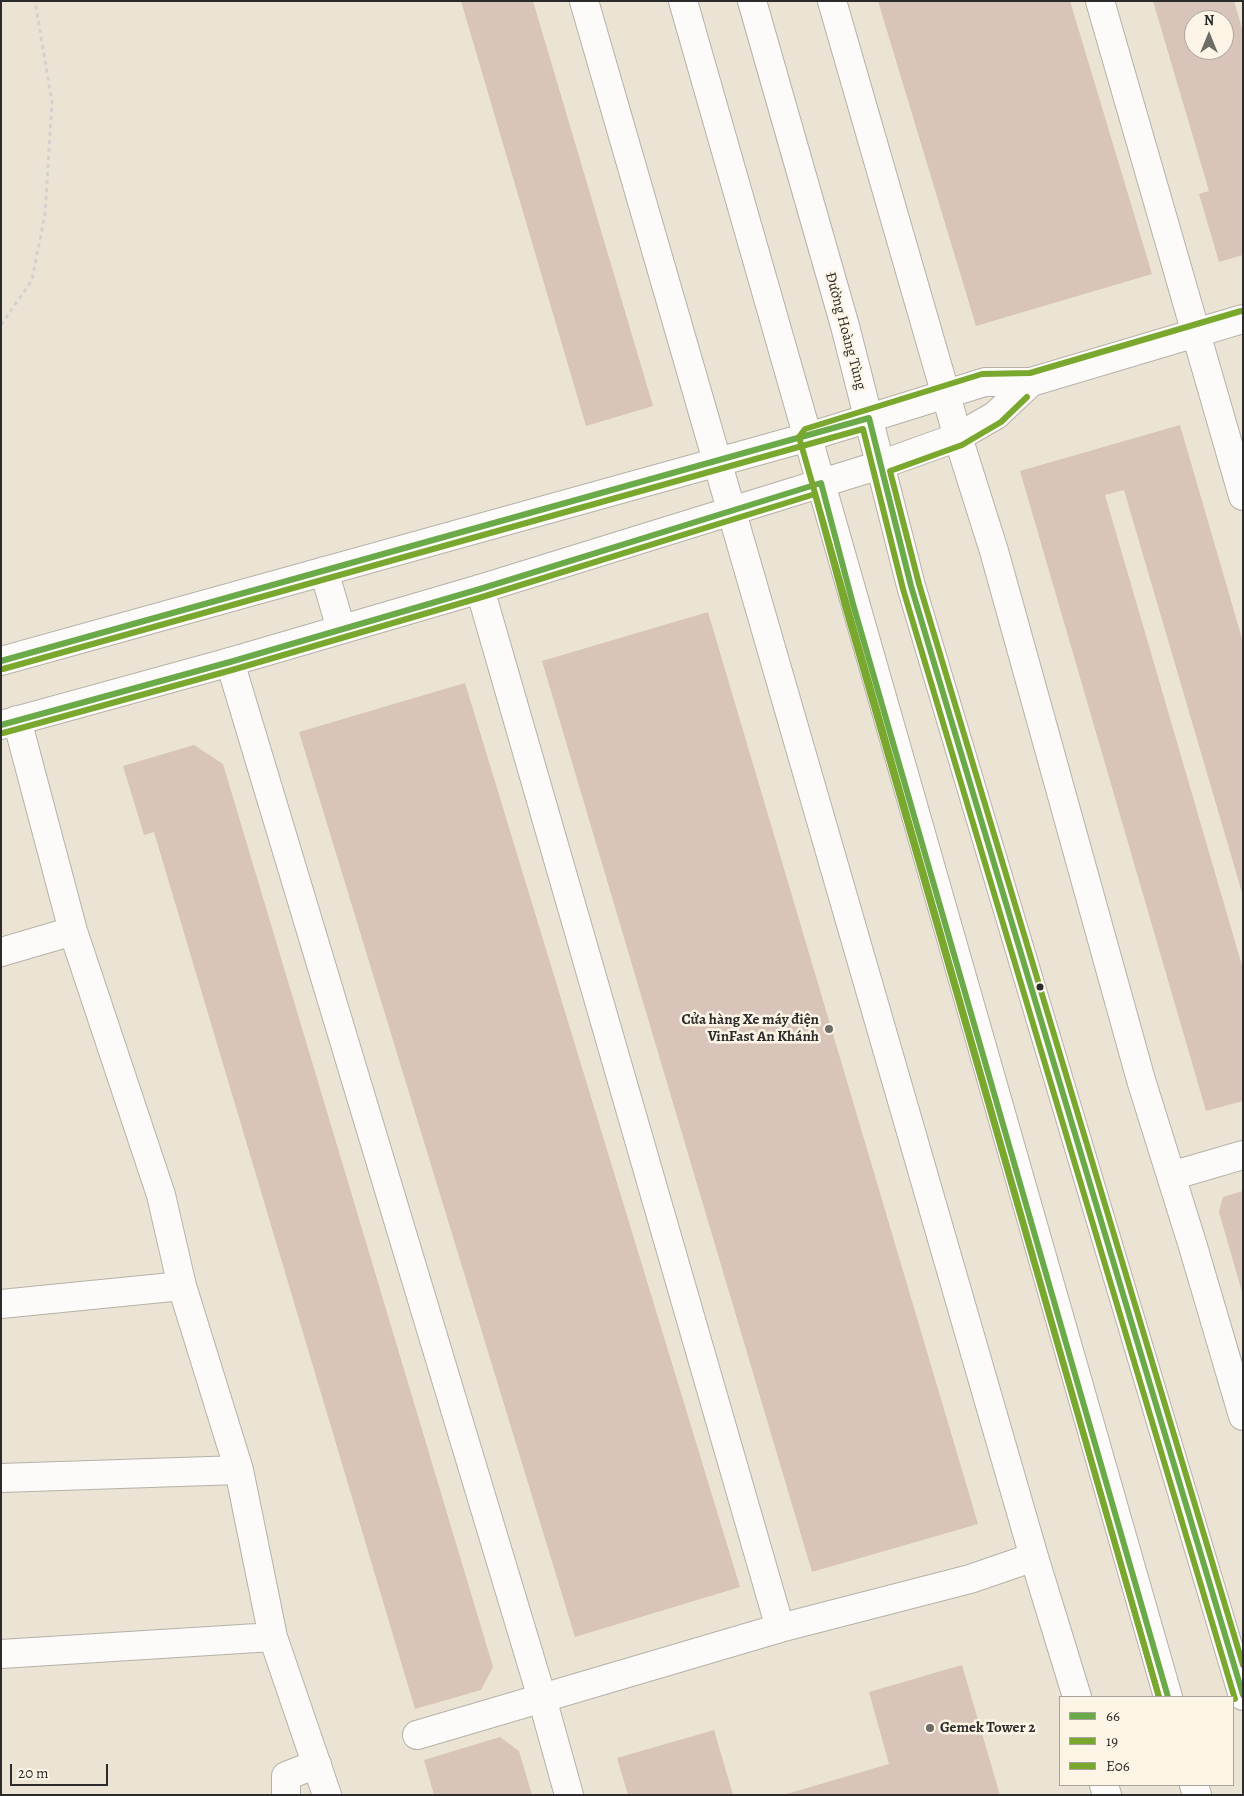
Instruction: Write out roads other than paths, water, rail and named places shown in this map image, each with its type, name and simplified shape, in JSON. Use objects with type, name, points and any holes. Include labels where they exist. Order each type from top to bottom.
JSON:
[{"type":"street","points":[[584,1],[1034,1557],[1077,1696]]},
{"type":"street","points":[[683,1],[821,483],[853,604],[1168,1696]]},
{"type":"street","name":"Đường Hoàng Tùng","points":[[752,1],[845,326],[911,586],[1243,1696]]},
{"type":"street","points":[[832,1],[958,437],[994,551],[1141,1080],[1243,1416]]},
{"type":"street","points":[[1100,1],[1243,496]]},
{"type":"street","points":[[1,661],[808,437],[984,382],[1031,382],[1243,319]]},
{"type":"street","points":[[327,1795],[274,1637],[239,1470],[182,1286],[160,1195],[73,931],[9,722],[230,662],[480,588],[880,465],[958,437],[996,414],[1031,382]]},
{"type":"street","points":[[324,571],[340,629]]},
{"type":"street","points":[[480,588],[780,1628]]},
{"type":"street","points":[[230,662],[542,1698],[568,1795]]},
{"type":"street","points":[[1,952],[73,931]]},
{"type":"street","points":[[1171,1176],[1243,1155]]},
{"type":"street","points":[[2,1301],[182,1286]]},
{"type":"street","points":[[1,1478],[239,1470]]},
{"type":"street","points":[[417,1735],[780,1628],[970,1579],[1034,1557]]},
{"type":"street","points":[[1,1654],[274,1637]]},
{"type":"street","points":[[286,1795],[286,1776],[317,1764]]},
{"type":"place","name":"Cửa hàng Xe máy điện VinFast An Khánh","points":[[829,1029]]},
{"type":"place","name":"Gemek Tower 2","points":[[930,1728]]}]
